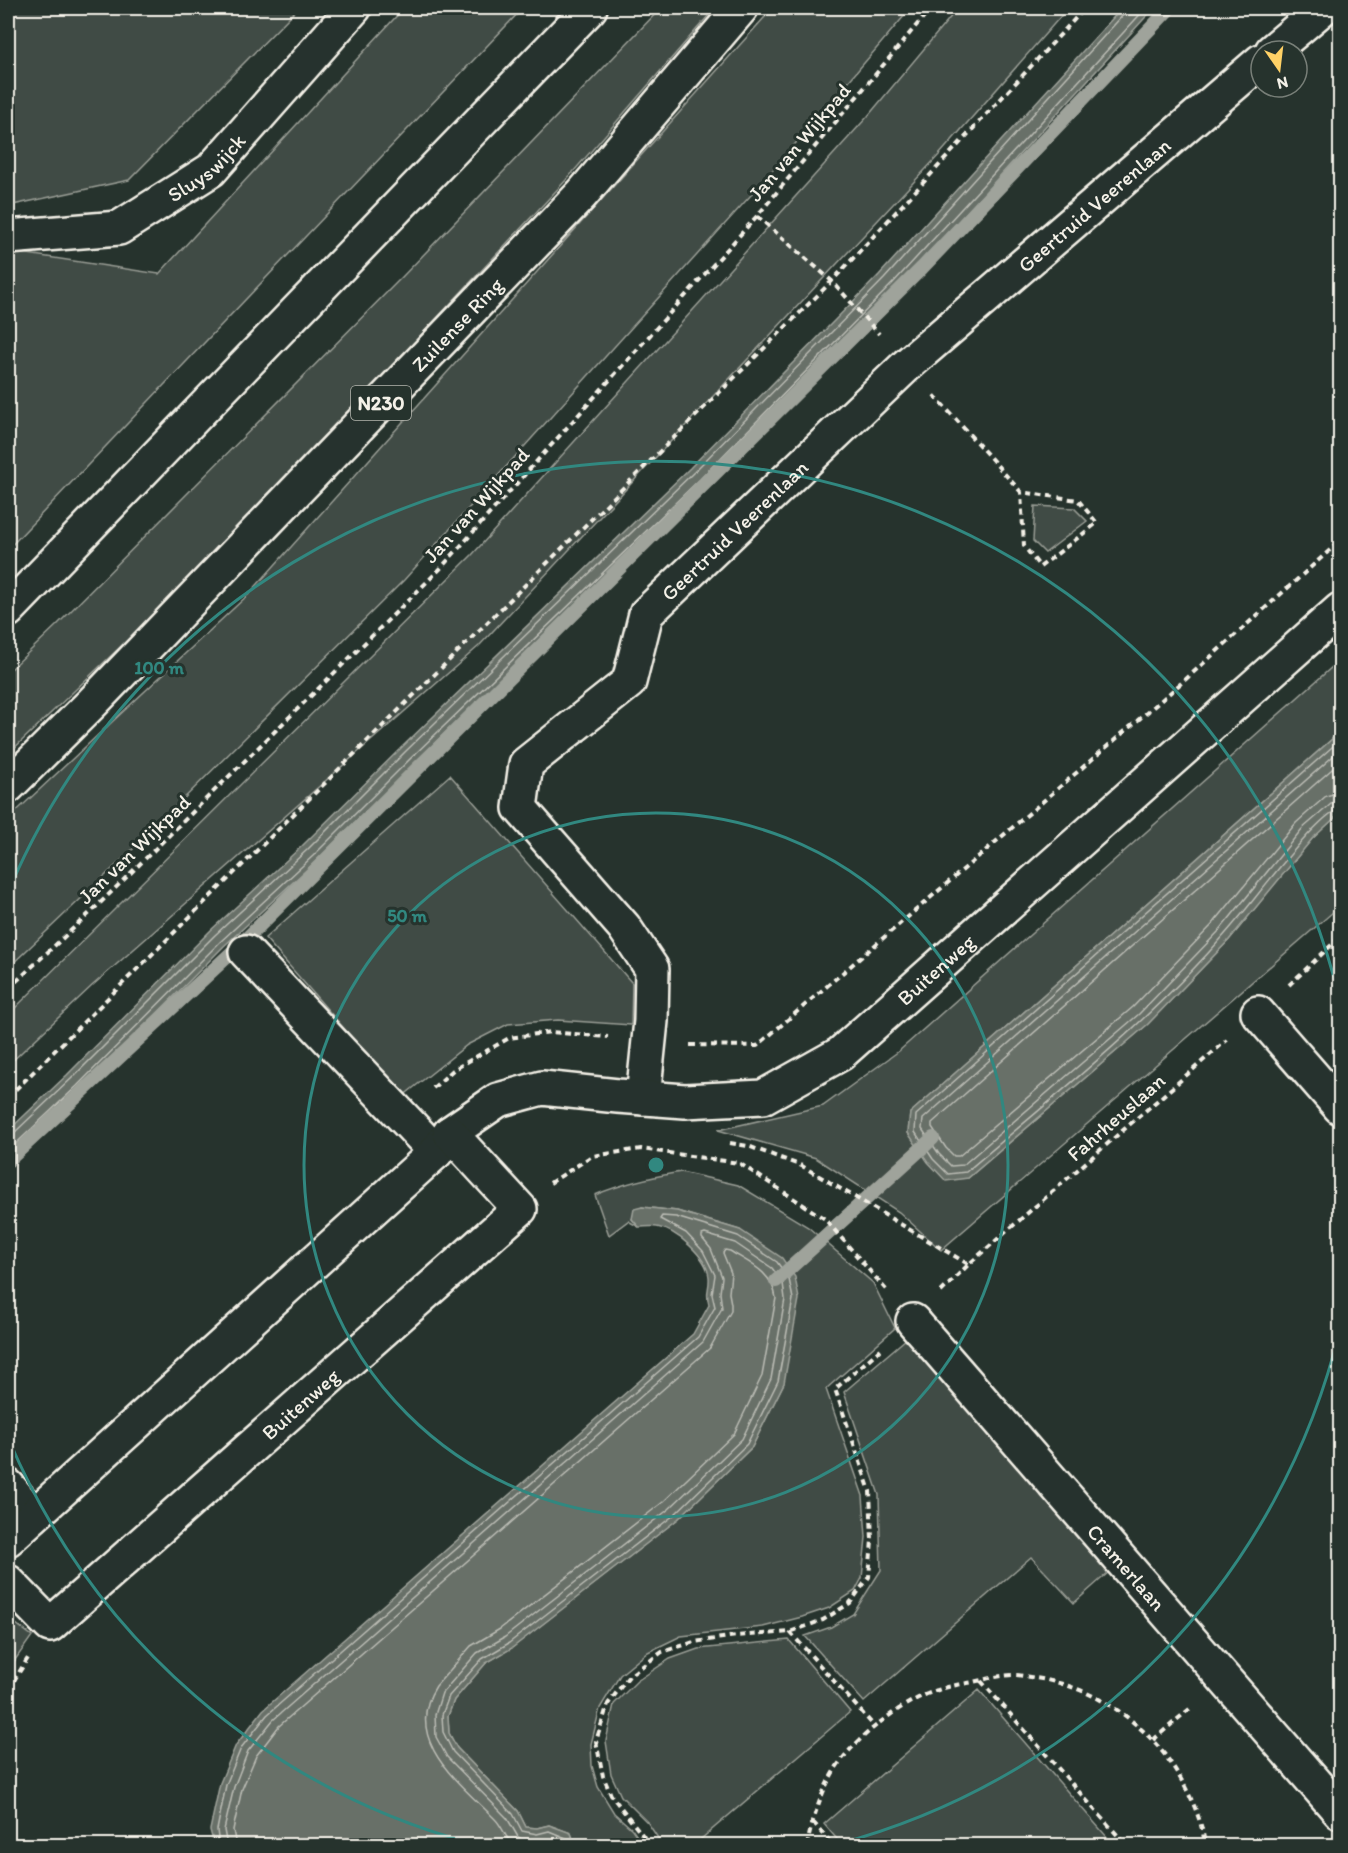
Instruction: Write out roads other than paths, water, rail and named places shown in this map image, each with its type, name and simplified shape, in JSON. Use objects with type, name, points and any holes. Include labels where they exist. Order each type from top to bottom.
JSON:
[{"type":"street","name":"Sluyswijck","points":[[8,237],[119,228],[211,170],[354,8]]},
{"type":"street","points":[[8,610],[590,8]]},
{"type":"street","name":"Zuilense Ring","points":[[8,786],[92,704],[582,194],[741,8]]},
{"type":"street","points":[[1286,39],[1323,8]]},
{"type":"street","name":"Geertruid Veerenlaan","points":[[643,1098],[649,1041],[652,969],[624,927],[520,808],[526,764],[629,682],[646,614],[907,365],[1249,71]]},
{"type":"street","name":"Buitenweg","points":[[8,1539],[443,1143],[498,1100],[542,1088],[685,1101],[763,1097],[840,1054],[1341,610]]},
{"type":"street","points":[[246,952],[401,1115],[443,1143]]},
{"type":"street","points":[[1258,1013],[1341,1107]]},
{"type":"street","name":"Buitenweg","points":[[8,1582],[50,1625],[520,1209],[443,1143]]},
{"type":"street","name":"Cramerlaan","points":[[913,1321],[1341,1812]]},
{"type":"street","points":[[8,1486],[33,1516]]},
{"type":"water","points":[[1122,8],[1154,8],[897,288],[704,483],[416,761],[317,860],[224,946],[81,1090],[8,1159],[8,1131],[211,930],[302,846],[690,468],[879,275]]},
{"type":"water","points":[[1340,732],[1340,813],[1312,839],[1229,940],[1148,1024],[968,1178],[946,1181],[928,1162],[908,1133],[910,1113]]},
{"type":"water","points":[[642,1207],[677,1211],[740,1230],[782,1258],[795,1277],[799,1299],[784,1383],[752,1447],[678,1519],[512,1648],[486,1663],[454,1700],[448,1716],[449,1733],[457,1748],[518,1811],[526,1827],[537,1828],[549,1825],[571,1833],[575,1845],[214,1845],[210,1830],[220,1783],[236,1745],[263,1710],[693,1334],[709,1305],[707,1269],[697,1253],[673,1233],[657,1227],[639,1227],[632,1219],[634,1209]]},
{"type":"waterway","points":[[8,1161],[243,942],[922,268],[1170,8]]},
{"type":"waterway","points":[[776,1281],[933,1138]]}]
